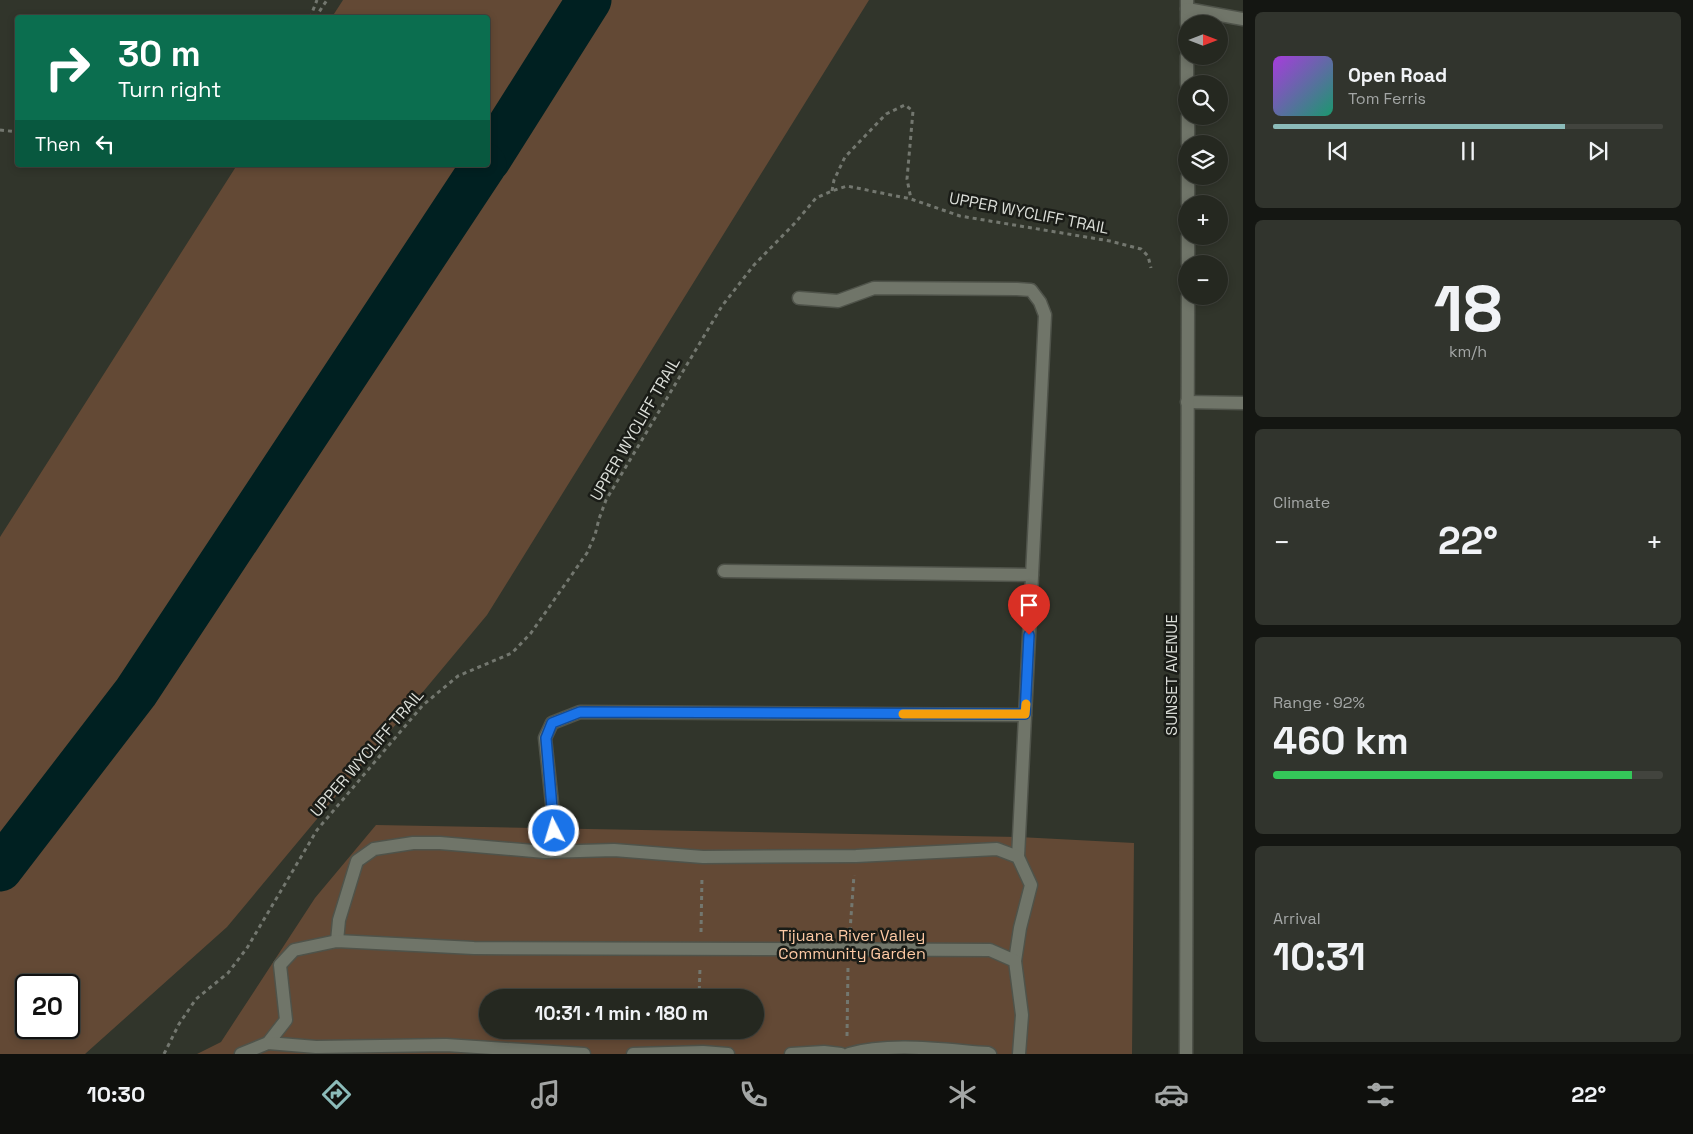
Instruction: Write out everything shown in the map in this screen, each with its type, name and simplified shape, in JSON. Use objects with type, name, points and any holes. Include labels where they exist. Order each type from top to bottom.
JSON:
[{"type":"street","points":[[1187,5],[1243,19]]},
{"type":"street","points":[[799,298],[838,300],[874,288],[1031,290],[1040,302],[1045,315],[1018,857],[1031,886],[1020,928],[1015,961],[1022,1015],[1019,1054]]},
{"type":"street","name":"SUNSET AVENUE","points":[[1186,1054],[1188,305]]},
{"type":"street","points":[[1187,402],[1243,403]]},
{"type":"street","points":[[724,571],[1032,575]]},
{"type":"street","points":[[546,852],[554,831],[546,738],[552,723],[580,712],[1025,714]]},
{"type":"street","points":[[337,942],[339,920],[357,861],[374,849],[413,843],[440,843],[546,852],[614,850],[703,857],[856,856],[997,849],[1018,857]]},
{"type":"street","points":[[268,1043],[286,1020],[280,965],[294,950],[337,942],[474,948],[990,950],[1015,961]]},
{"type":"street","points":[[241,1054],[268,1043],[316,1047],[446,1045],[584,1054]]},
{"type":"street","points":[[849,1054],[865,1049],[988,1052],[990,1054]]},
{"type":"street","points":[[632,1054],[703,1052],[728,1054]]},
{"type":"street","points":[[792,1054],[824,1052],[841,1054]]},
{"type":"path","points":[[311,15],[317,0]]},
{"type":"path","points":[[317,15],[327,0]]},
{"type":"path","points":[[832,191],[834,180],[845,156],[886,114],[905,105],[913,111],[906,179],[912,199]]},
{"type":"path","points":[[0,130],[15,132]]},
{"type":"path","name":"UPPER WYCLIFF TRAIL","points":[[164,1054],[179,1024],[196,999],[228,973],[247,948],[317,830],[423,705],[458,676],[512,653],[531,632],[587,553],[606,500],[722,306],[754,266],[816,198],[847,186],[912,199],[960,216],[1110,241],[1141,249],[1148,256],[1151,268]]},
{"type":"path","points":[[699,989],[703,857]]},
{"type":"green space","points":[[343,0],[869,0],[487,615],[227,927],[85,1054],[0,1054],[0,537],[236,167],[490,167],[490,15],[333,15]]},
{"type":"green space","name":"Tijuana River Valley Community Garden","points":[[376,825],[1019,837],[1134,843],[1132,1054],[197,1054],[221,1042],[315,898]]},
{"type":"waterway","points":[[490,157],[589,0]]},
{"type":"waterway","points":[[0,869],[136,692],[483,167]]},
{"type":"slow traffic","points":[[903,714],[1025,714],[1026,704]]},
{"type":"route","points":[[554,831],[546,738],[552,723],[580,712],[1025,714],[1029,635]]}]
